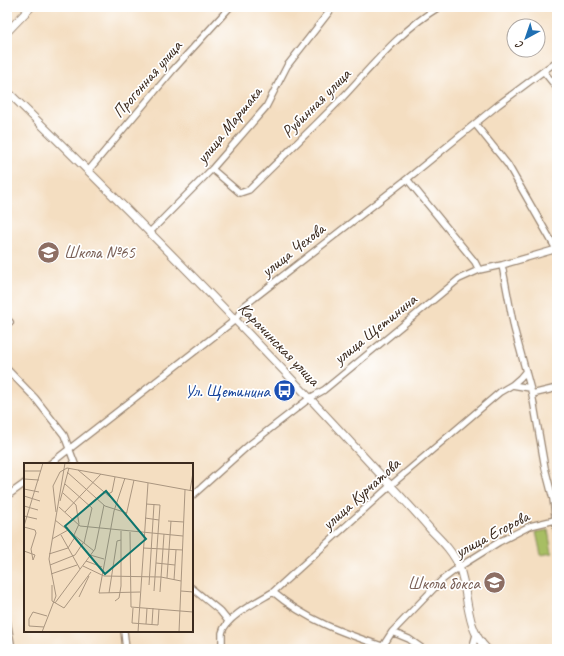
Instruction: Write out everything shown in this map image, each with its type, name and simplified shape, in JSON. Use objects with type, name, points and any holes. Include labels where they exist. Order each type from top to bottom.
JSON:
[{"type":"street","points":[[7,32],[31,7]]},
{"type":"street","name":"Прогонная улица","points":[[88,171],[173,70],[230,7]]},
{"type":"street","name":"улица Маршака","points":[[149,233],[212,169],[266,106],[287,66],[333,7]]},
{"type":"street","name":"Рубинная улица","points":[[212,169],[240,193],[249,190],[341,98],[405,31],[438,7]]},
{"type":"street","name":"улица Чехова","points":[[51,463],[235,320],[244,306],[407,179],[498,105],[557,61]]},
{"type":"street","points":[[544,72],[557,88]]},
{"type":"street","name":"Карачинская улица","points":[[7,91],[235,320],[310,398],[447,548],[459,567],[470,616],[476,635]]},
{"type":"street","points":[[476,124],[508,165],[557,249]]},
{"type":"street","points":[[407,179],[475,262],[479,270]]},
{"type":"street","name":"улица Щетинина","points":[[193,495],[249,445],[310,398],[324,390],[459,279],[479,270],[557,249]]},
{"type":"street","points":[[502,265],[514,328],[531,391],[546,468],[555,499],[555,520],[557,533]]},
{"type":"street","points":[[7,369],[34,398],[64,435],[75,463]]},
{"type":"street","name":"улица Курчатова","points":[[228,621],[273,592],[390,486],[500,392],[512,386],[526,371]]},
{"type":"street","points":[[512,386],[531,391],[557,388]]},
{"type":"street","points":[[7,496],[24,484]]},
{"type":"street","name":"улица Егорова","points":[[382,648],[392,632],[442,580],[459,567],[499,542],[530,526],[555,520]]},
{"type":"street","points":[[193,589],[220,611],[228,621],[222,632],[222,649]]},
{"type":"street","points":[[273,592],[286,603],[322,624],[382,648]]},
{"type":"street","points":[[7,620],[12,649]]},
{"type":"street","points":[[124,632],[126,649]]},
{"type":"street","points":[[392,632],[409,639],[423,649]]},
{"type":"street","points":[[472,649],[476,635]]},
{"type":"street","points":[[476,635],[487,649]]},
{"type":"green space","points":[[548,530],[552,553],[541,555],[536,532]]},
{"type":"place","name":"Школа №65","points":[[49,252]]},
{"type":"place","name":"Ул. Щетинина","points":[[285,391]]},
{"type":"place","name":"Школа бокса","points":[[495,583]]}]
